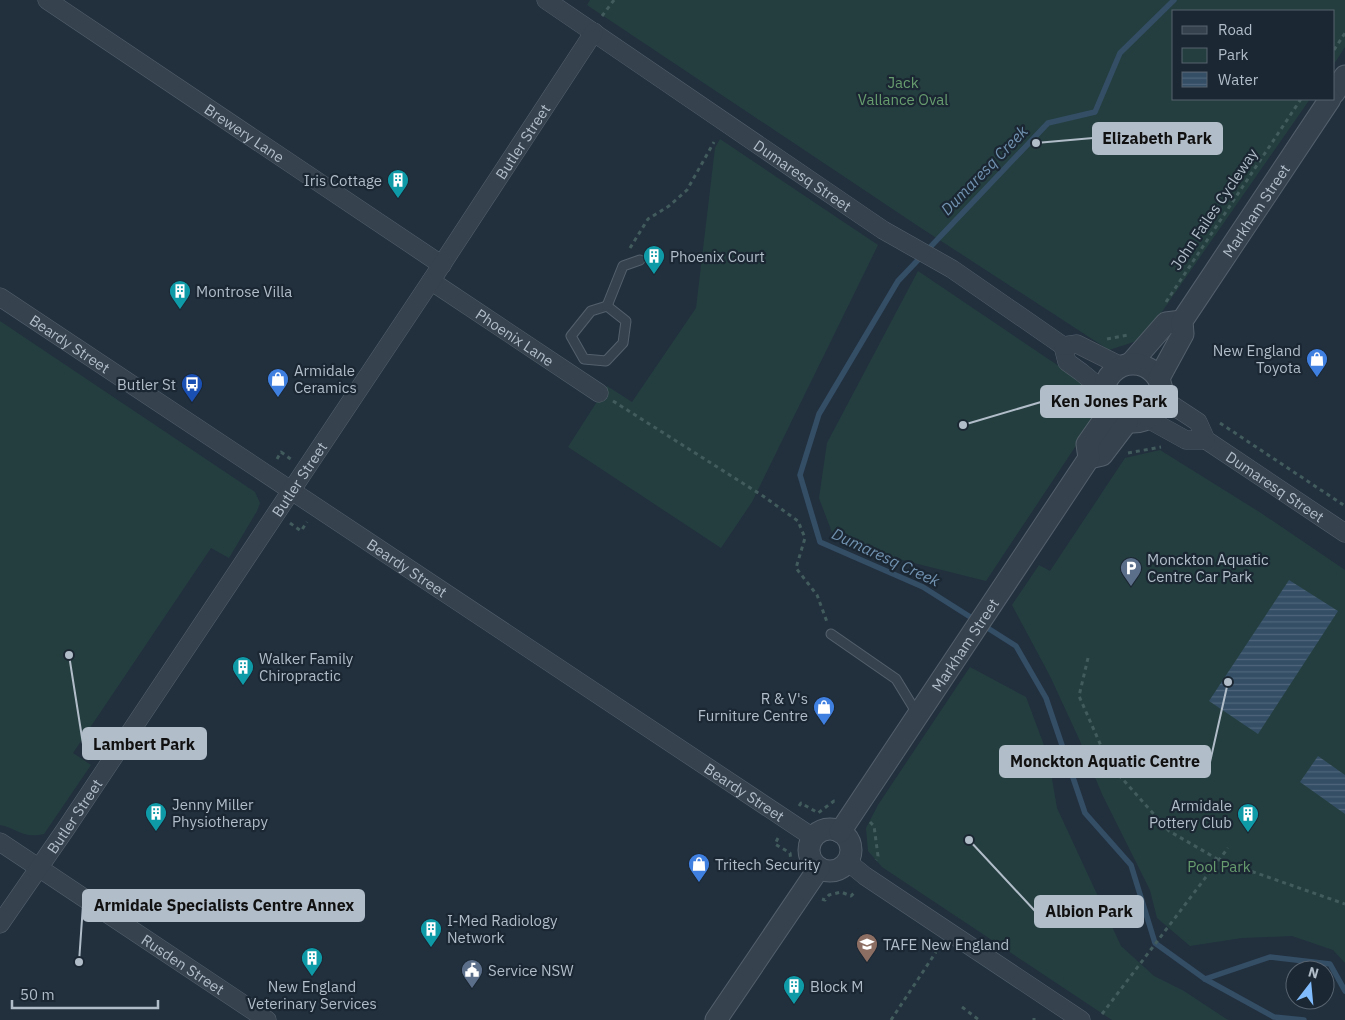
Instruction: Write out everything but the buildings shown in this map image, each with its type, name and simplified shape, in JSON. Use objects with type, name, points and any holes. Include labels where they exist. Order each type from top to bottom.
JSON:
[{"type":"street","name":"Brewery Lane","points":[[47,0],[442,265]]},
{"type":"street","name":"Dumaresq Street","points":[[546,0],[883,230],[952,269],[1063,346],[1067,362],[1081,372],[1122,411],[1186,440],[1206,440]]},
{"type":"street","name":"Butler Street","points":[[0,924],[65,830],[442,265],[594,32]]},
{"type":"street","points":[[1335,91],[1345,76]]},
{"type":"street","name":"Markham Street","points":[[1159,378],[1183,334],[1182,321],[1329,100]]},
{"type":"street","name":"Phoenix Lane","points":[[431,281],[599,393]]},
{"type":"street","name":"Beardy Street","points":[[0,297],[814,838]]},
{"type":"street","points":[[1126,365],[1142,365],[1152,370],[1159,378],[1163,388],[1163,399],[1158,411],[1122,411],[1106,381],[1112,372],[1126,365],[1166,323],[1182,321]]},
{"type":"street","name":"Dumaresq Street","points":[[1063,346],[1077,344],[1126,365]]},
{"type":"street","name":"Dumaresq Street","points":[[1163,399],[1198,422],[1206,440],[1345,533]]},
{"type":"street","name":"Markham Street","points":[[840,832],[1089,458],[1102,455],[1122,411]]},
{"type":"street","points":[[825,830],[840,832],[846,836],[851,845],[848,862],[843,867],[833,871],[819,868],[812,861],[810,852],[814,838],[825,830]]},
{"type":"street","name":"Rusden Street","points":[[0,842],[267,1020]]},
{"type":"street","points":[[848,862],[866,876],[1082,1020]]},
{"type":"street","points":[[716,1020],[819,868]]},
{"type":"lane","points":[[607,306],[623,266],[640,260]]},
{"type":"lane","points":[[584,359],[571,336],[591,311],[607,306]]},
{"type":"lane","points":[[584,359],[606,361],[623,343],[626,321],[607,306]]},
{"type":"lane","points":[[574,375],[584,359]]},
{"type":"lane","points":[[831,634],[896,679],[918,716]]},
{"type":"path","points":[[602,16],[614,0]]},
{"type":"path","points":[[1335,48],[1345,33]]},
{"type":"path","name":"John Failes Cycleway","points":[[1162,307],[1300,100]]},
{"type":"path","points":[[629,264],[625,256],[648,219],[670,206],[687,190],[714,142]]},
{"type":"path","points":[[1100,340],[1137,334]]},
{"type":"path","points":[[1074,384],[1080,422]]},
{"type":"path","points":[[599,393],[763,496],[798,521],[805,538],[796,568],[817,595],[831,634]]},
{"type":"path","points":[[1217,421],[1345,506]]},
{"type":"path","points":[[1124,454],[1164,446],[1166,442]]},
{"type":"path","points":[[276,461],[281,452],[290,458]]},
{"type":"path","points":[[288,522],[301,531],[307,522]]},
{"type":"path","points":[[1088,658],[1079,696],[1109,764],[1169,831],[1219,860],[1345,904]]},
{"type":"path","points":[[796,811],[801,804],[818,813],[834,801],[839,801]]},
{"type":"path","points":[[868,820],[874,826],[878,856],[876,860]]},
{"type":"path","points":[[778,838],[775,844],[790,853],[792,869],[788,876]]},
{"type":"path","points":[[1102,1014],[1228,848]]},
{"type":"path","points":[[817,896],[824,900],[829,895],[841,892],[852,896],[856,890]]},
{"type":"path","points":[[891,1020],[936,952]]},
{"type":"path","points":[[962,1007],[973,1018],[980,1020]]},
{"type":"green space","name":"Jack Vallance Oval","points":[[590,0],[1345,0],[1345,47],[1335,62],[1335,10],[1172,10],[1172,100],[1309,100],[1143,339],[1109,350],[918,226],[587,5]]},
{"type":"green space","points":[[720,139],[878,245],[752,502],[721,548],[568,447],[607,386],[632,402],[696,308],[715,148]]},
{"type":"green space","points":[[918,271],[1078,379],[1089,394],[1093,405],[1091,423],[986,581],[902,560],[833,535],[819,498],[827,443]]},
{"type":"green space","points":[[0,321],[255,492],[260,503],[229,558],[211,548],[73,753],[91,765],[44,834],[37,835],[26,834],[0,825]]},
{"type":"green space","name":"Pool Park","points":[[1160,450],[1261,513],[1345,570],[1345,963],[1333,950],[1292,936],[1242,938],[1190,946],[1157,918],[1150,890],[1102,794],[1050,676],[1012,605],[1039,565],[1050,571],[1125,458]]},
{"type":"green space","points":[[970,667],[1026,697],[1048,756],[1057,808],[1121,946],[1154,976],[1184,991],[1228,1020],[1112,1020],[882,867],[868,851],[866,828],[878,805]]},
{"type":"water","points":[[1289,580],[1338,611],[1258,734],[1209,701]]},
{"type":"water","points":[[1318,756],[1345,775],[1345,814],[1300,782]]},
{"type":"waterway","name":"Dumaresq Creek","points":[[1174,0],[1120,53],[1095,112],[1048,123],[898,281],[819,414],[800,475],[820,542],[923,587],[1016,646],[1046,698],[1085,813],[1131,865],[1155,943],[1205,979],[1274,1017],[1304,1020]]},
{"type":"waterway","name":"Dumaresq Creek","points":[[1205,979],[1270,957],[1330,964],[1345,991]]},
{"type":"place","name":"Elizabeth Park","points":[[1036,143]]},
{"type":"place","name":"Iris Cottage","points":[[398,199]]},
{"type":"place","name":"Phoenix Court","points":[[654,275]]},
{"type":"place","name":"Montrose Villa","points":[[180,310]]},
{"type":"place","name":"New England Toyota","points":[[1317,378]]},
{"type":"place","name":"Armidale Ceramics","points":[[278,398]]},
{"type":"place","name":"Butler St","points":[[192,403]]},
{"type":"place","name":"Ken Jones Park","points":[[963,425]]},
{"type":"place","name":"Monckton Aquatic Centre Car Park","points":[[1131,587]]},
{"type":"place","name":"Lambert Park","points":[[69,655]]},
{"type":"place","name":"Monckton Aquatic Centre","points":[[1228,682]]},
{"type":"place","name":"Walker Family Chiropractic","points":[[243,686]]},
{"type":"place","name":"R & V's Furniture Centre","points":[[824,726]]},
{"type":"place","name":"Jenny Miller Physiotherapy","points":[[156,832]]},
{"type":"place","name":"Armidale Pottery Club","points":[[1248,833]]},
{"type":"place","name":"Albion Park","points":[[969,840]]},
{"type":"place","name":"Tritech Security","points":[[699,883]]},
{"type":"place","name":"I-Med Radiology Network","points":[[431,948]]},
{"type":"place","name":"Armidale Specialists Centre Annex","points":[[79,962]]},
{"type":"place","name":"TAFE New England","points":[[867,963]]},
{"type":"place","name":"New England Veterinary Services","points":[[312,977]]},
{"type":"place","name":"Service NSW","points":[[472,989]]},
{"type":"place","name":"Block M","points":[[794,1005]]}]
